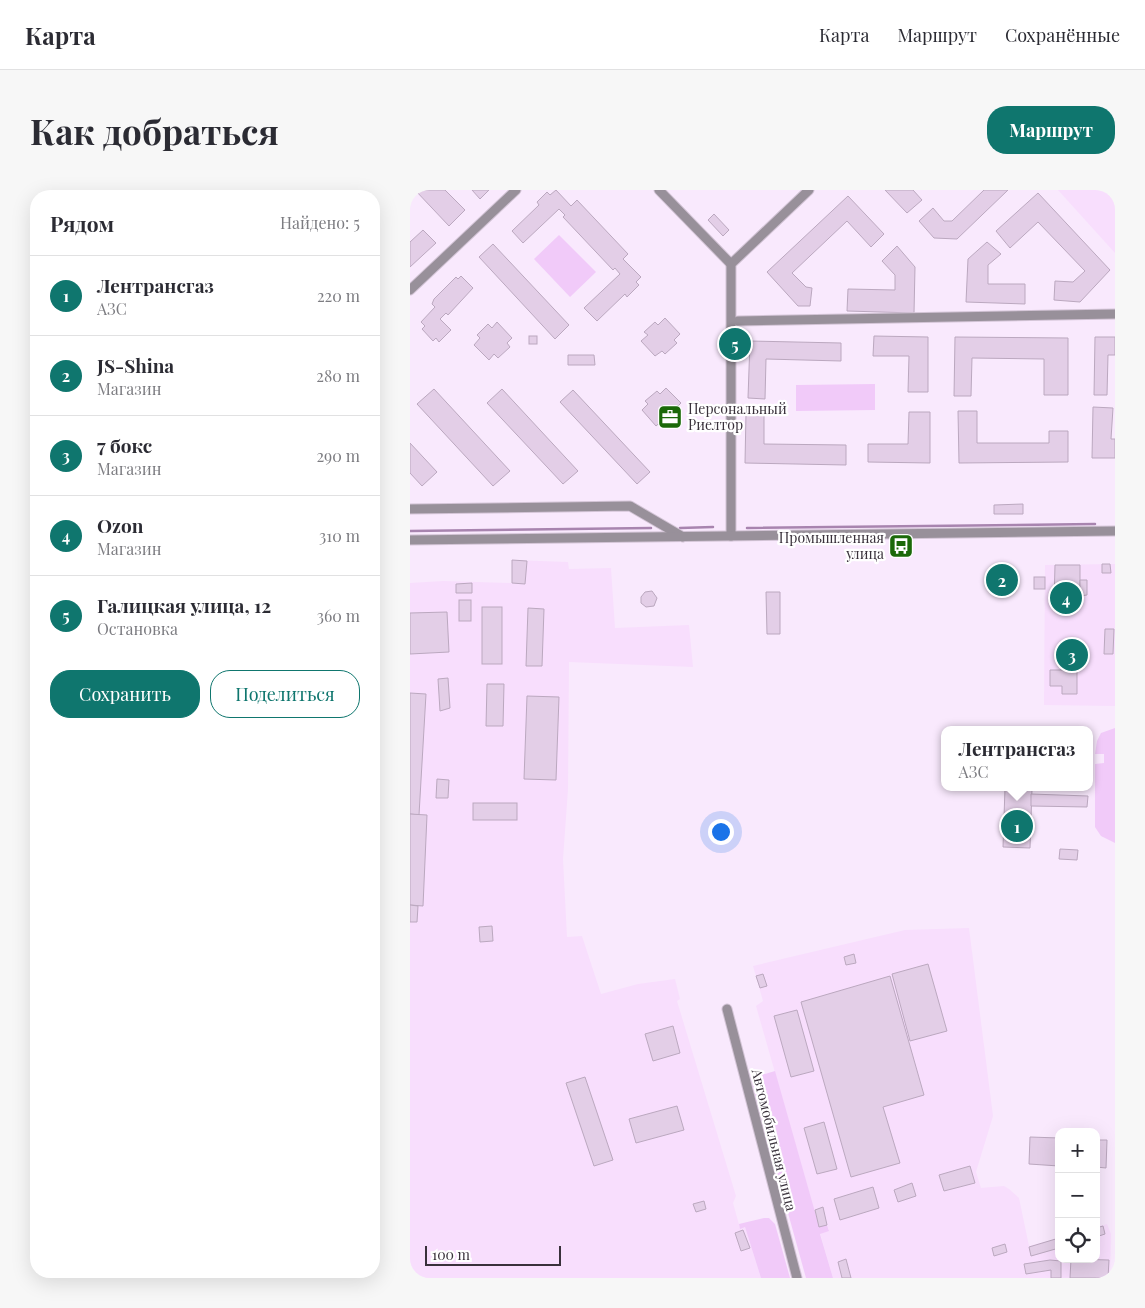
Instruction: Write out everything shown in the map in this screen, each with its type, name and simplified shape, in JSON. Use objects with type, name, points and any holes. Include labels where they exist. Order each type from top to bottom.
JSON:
[{"type":"street","points":[[410,290],[516,190]]},
{"type":"street","points":[[659,190],[730,264],[731,536]]},
{"type":"street","points":[[730,264],[808,190]]},
{"type":"street","points":[[738,321],[1115,314]]},
{"type":"street","points":[[410,509],[630,506],[683,537]]},
{"type":"street","points":[[410,540],[1115,532]]},
{"type":"street","name":"Автомобильная улица","points":[[727,1008],[797,1278]]},
{"type":"shaded area","points":[[1058,190],[1115,190],[1115,253]]},
{"type":"shaded area","points":[[559,235],[596,272],[570,297],[534,259]]},
{"type":"shaded area","points":[[875,384],[875,410],[796,411],[796,385]]},
{"type":"shaded area","points":[[512,560],[568,562],[569,569],[611,568],[615,628],[689,625],[693,667],[569,662],[568,789],[563,859],[567,937],[582,936],[601,994],[638,984],[675,979],[680,999],[677,1001],[736,1196],[733,1203],[740,1228],[745,1227],[761,1278],[410,1278],[410,583],[443,581],[512,583]]},
{"type":"shaded area","points":[[1115,564],[1115,706],[1044,705],[1045,565]]},
{"type":"shaded area","points":[[1115,728],[1115,843],[1101,836],[1095,827],[1095,764],[1104,763],[1104,754],[1095,754],[1097,741],[1101,733]]},
{"type":"shaded area","points":[[969,928],[993,1116],[976,1172],[981,1188],[1004,1186],[1019,1198],[1029,1246],[1055,1239],[1055,1263],[1100,1263],[1100,1226],[1107,1224],[1111,1234],[1110,1278],[833,1278],[820,1233],[829,1230],[827,1225],[819,1227],[756,1006],[763,1001],[753,966],[905,930]]},
{"type":"shaded area","points":[[775,1071],[819,1226],[827,1225],[829,1231],[820,1234],[833,1278],[806,1278],[751,1079],[754,1074],[765,1074]]},
{"type":"shaded area","points":[[769,1218],[775,1224],[790,1278],[761,1278],[745,1227],[740,1229],[739,1224]]},
{"type":"building","points":[[415,190],[445,190],[465,210],[449,226]]},
{"type":"building","points":[[472,190],[489,190],[480,199]]},
{"type":"building","points":[[556,190],[571,206],[577,200],[628,254],[623,259],[641,277],[636,282],[639,285],[627,297],[625,294],[597,321],[584,308],[620,274],[615,268],[613,270],[563,217],[565,215],[559,209],[523,243],[512,231],[539,205],[537,202],[547,192],[550,195]]},
{"type":"building","points":[[885,190],[913,190],[922,200],[907,213]]},
{"type":"building","points":[[984,190],[1008,190],[957,239],[934,238],[919,221],[933,208],[944,221],[952,221]]},
{"type":"building","points":[[1038,193],[1110,270],[1080,302],[1054,300],[1055,281],[1073,282],[1085,271],[1038,222],[1010,248],[996,231]]},
{"type":"building","points":[[848,196],[884,234],[871,247],[847,221],[792,273],[806,287],[812,288],[810,306],[798,306],[767,272]]},
{"type":"building","points":[[714,214],[729,230],[723,236],[708,220]]},
{"type":"building","points":[[423,230],[436,243],[410,267],[410,242]]},
{"type":"building","points":[[987,242],[1001,254],[988,265],[988,284],[1025,284],[1025,304],[966,302],[968,259]]},
{"type":"building","points":[[493,244],[569,325],[555,339],[479,257]]},
{"type":"building","points":[[897,246],[915,267],[914,313],[847,311],[848,289],[895,290],[895,275],[882,261]]},
{"type":"building","points":[[461,276],[473,288],[448,315],[446,313],[440,319],[451,330],[439,342],[436,338],[433,341],[422,329],[425,326],[421,322],[435,307],[432,304],[434,299],[456,277],[458,279]]},
{"type":"building","points":[[665,318],[680,334],[674,340],[677,343],[665,354],[662,351],[655,356],[641,341],[648,335],[644,332],[655,322],[658,325]]},
{"type":"building","points":[[497,322],[512,338],[507,343],[510,347],[498,358],[494,354],[489,360],[474,345],[480,338],[477,335],[488,324],[492,328]]},
{"type":"building","points":[[529,336],[537,336],[537,344],[529,344]]},
{"type":"building","points":[[874,336],[928,337],[928,392],[908,392],[909,356],[873,356]]},
{"type":"building","points":[[955,337],[1068,338],[1068,395],[1044,395],[1044,359],[972,358],[971,396],[954,396]]},
{"type":"building","points":[[1095,337],[1115,337],[1115,355],[1108,355],[1107,395],[1094,395]]},
{"type":"building","points":[[750,341],[841,343],[841,361],[766,359],[765,399],[748,398]]},
{"type":"building","points":[[568,355],[594,355],[595,365],[568,365]]},
{"type":"building","points":[[666,388],[681,403],[675,409],[679,412],[666,424],[663,420],[656,426],[642,410],[648,404],[645,401],[657,391],[660,394]]},
{"type":"building","points":[[434,389],[510,471],[493,486],[417,404]]},
{"type":"building","points":[[502,389],[578,471],[563,484],[487,403]]},
{"type":"building","points":[[573,390],[650,472],[637,484],[560,402]]},
{"type":"building","points":[[1093,407],[1113,408],[1111,439],[1115,439],[1115,458],[1092,458]]},
{"type":"building","points":[[958,411],[977,411],[977,443],[1049,443],[1049,431],[1068,431],[1068,462],[959,463]]},
{"type":"building","points":[[909,412],[930,412],[930,463],[868,462],[868,444],[908,444]]},
{"type":"building","points":[[746,413],[764,414],[764,444],[846,445],[846,465],[745,463]]},
{"type":"building","points":[[410,443],[437,472],[422,486],[410,473]]},
{"type":"building","points":[[1023,504],[1023,514],[994,514],[994,505]]},
{"type":"building","points":[[512,560],[527,561],[525,584],[512,583]]},
{"type":"building","points":[[1102,564],[1110,564],[1111,573],[1102,573]]},
{"type":"building","points":[[1055,565],[1080,565],[1080,603],[1054,603]]},
{"type":"building","points":[[1034,577],[1045,577],[1045,589],[1034,589]]},
{"type":"building","points":[[1080,580],[1087,580],[1087,595],[1080,596]]},
{"type":"building","points":[[472,583],[472,593],[456,593],[456,584]]},
{"type":"building","points":[[652,591],[657,598],[654,606],[646,607],[641,603],[641,597],[645,592]]},
{"type":"building","points":[[766,592],[780,592],[780,634],[767,634]]},
{"type":"building","points":[[459,600],[471,600],[471,621],[459,621]]},
{"type":"building","points":[[482,607],[502,607],[502,664],[482,664]]},
{"type":"building","points":[[528,608],[544,609],[542,666],[526,666]]},
{"type":"building","points":[[447,612],[449,652],[410,654],[410,613]]},
{"type":"building","points":[[1105,629],[1114,629],[1113,654],[1104,654]]},
{"type":"building","points":[[1061,646],[1078,647],[1077,670],[1061,670]]},
{"type":"building","points":[[1050,670],[1077,670],[1077,694],[1062,694],[1062,686],[1050,686]]},
{"type":"building","points":[[448,678],[450,708],[440,711],[438,679]]},
{"type":"building","points":[[487,684],[504,684],[503,726],[486,726]]},
{"type":"building","points":[[410,693],[426,694],[419,815],[410,814]]},
{"type":"building","points":[[527,696],[559,697],[556,780],[524,779]]},
{"type":"building","points":[[437,779],[449,780],[448,798],[436,798]]},
{"type":"building","points":[[1005,791],[1032,791],[1030,848],[1003,847]]},
{"type":"building","points":[[1031,794],[1088,796],[1087,807],[1031,806]]},
{"type":"building","points":[[473,803],[517,803],[517,820],[473,820]]},
{"type":"building","points":[[410,814],[427,815],[423,906],[410,905]]},
{"type":"building","points":[[1060,849],[1078,850],[1077,860],[1059,859]]},
{"type":"building","points":[[410,905],[418,906],[417,922],[410,922]]},
{"type":"building","points":[[492,926],[493,941],[480,942],[479,927]]},
{"type":"building","points":[[854,954],[856,963],[846,965],[844,957]]},
{"type":"building","points":[[928,964],[947,1031],[910,1041],[892,974]]},
{"type":"building","points":[[763,974],[767,986],[760,988],[756,976]]},
{"type":"building","points":[[890,976],[924,1095],[883,1107],[900,1163],[851,1177],[801,1002]]},
{"type":"building","points":[[797,1010],[814,1071],[791,1077],[774,1016]]},
{"type":"building","points":[[673,1026],[680,1053],[653,1061],[645,1034]]},
{"type":"building","points":[[585,1077],[613,1160],[594,1166],[566,1083]]},
{"type":"building","points":[[677,1106],[684,1130],[636,1143],[629,1119]]},
{"type":"building","points":[[824,1122],[837,1169],[817,1174],[804,1128]]},
{"type":"building","points":[[1030,1137],[1055,1138],[1055,1166],[1029,1164]]},
{"type":"building","points":[[1100,1140],[1107,1140],[1106,1168],[1100,1167]]},
{"type":"building","points":[[970,1166],[975,1183],[944,1191],[939,1175]]},
{"type":"building","points":[[912,1183],[916,1196],[898,1202],[894,1190]]},
{"type":"building","points":[[873,1187],[879,1208],[840,1220],[834,1199]]},
{"type":"building","points":[[704,1201],[706,1209],[696,1212],[693,1204]]},
{"type":"building","points":[[823,1207],[827,1225],[819,1227],[815,1210]]},
{"type":"building","points":[[1103,1226],[1105,1234],[1100,1236],[1100,1227]]},
{"type":"building","points":[[743,1230],[750,1248],[741,1251],[735,1233]]},
{"type":"building","points":[[1055,1239],[1055,1249],[1031,1256],[1029,1247]]},
{"type":"building","points":[[1005,1244],[1007,1252],[994,1256],[992,1248]]},
{"type":"building","points":[[846,1259],[851,1278],[842,1278],[838,1262]]},
{"type":"building","points":[[1055,1260],[1055,1263],[1061,1263],[1061,1278],[1051,1278],[1051,1270],[1026,1274],[1024,1264]]},
{"type":"building","points":[[1100,1260],[1109,1260],[1108,1278],[1070,1278],[1071,1263],[1100,1263]]},
{"type":"waterway","points":[[747,528],[1095,524]]},
{"type":"waterway","points":[[680,528],[713,527]]},
{"type":"waterway","points":[[410,531],[651,528]]},
{"type":"place","name":"Галицкая улица, 12","points":[[735,344]]},
{"type":"place","name":"Персональный Риелтор","points":[[670,417]]},
{"type":"place","name":"Промышленная улица","points":[[901,546]]},
{"type":"place","name":"JS-Shina","points":[[1002,580]]},
{"type":"place","name":"Ozon","points":[[1066,598]]},
{"type":"place","name":"7 бокс","points":[[1072,655]]},
{"type":"place","name":"Лентрансгаз","points":[[1017,826]]}]
